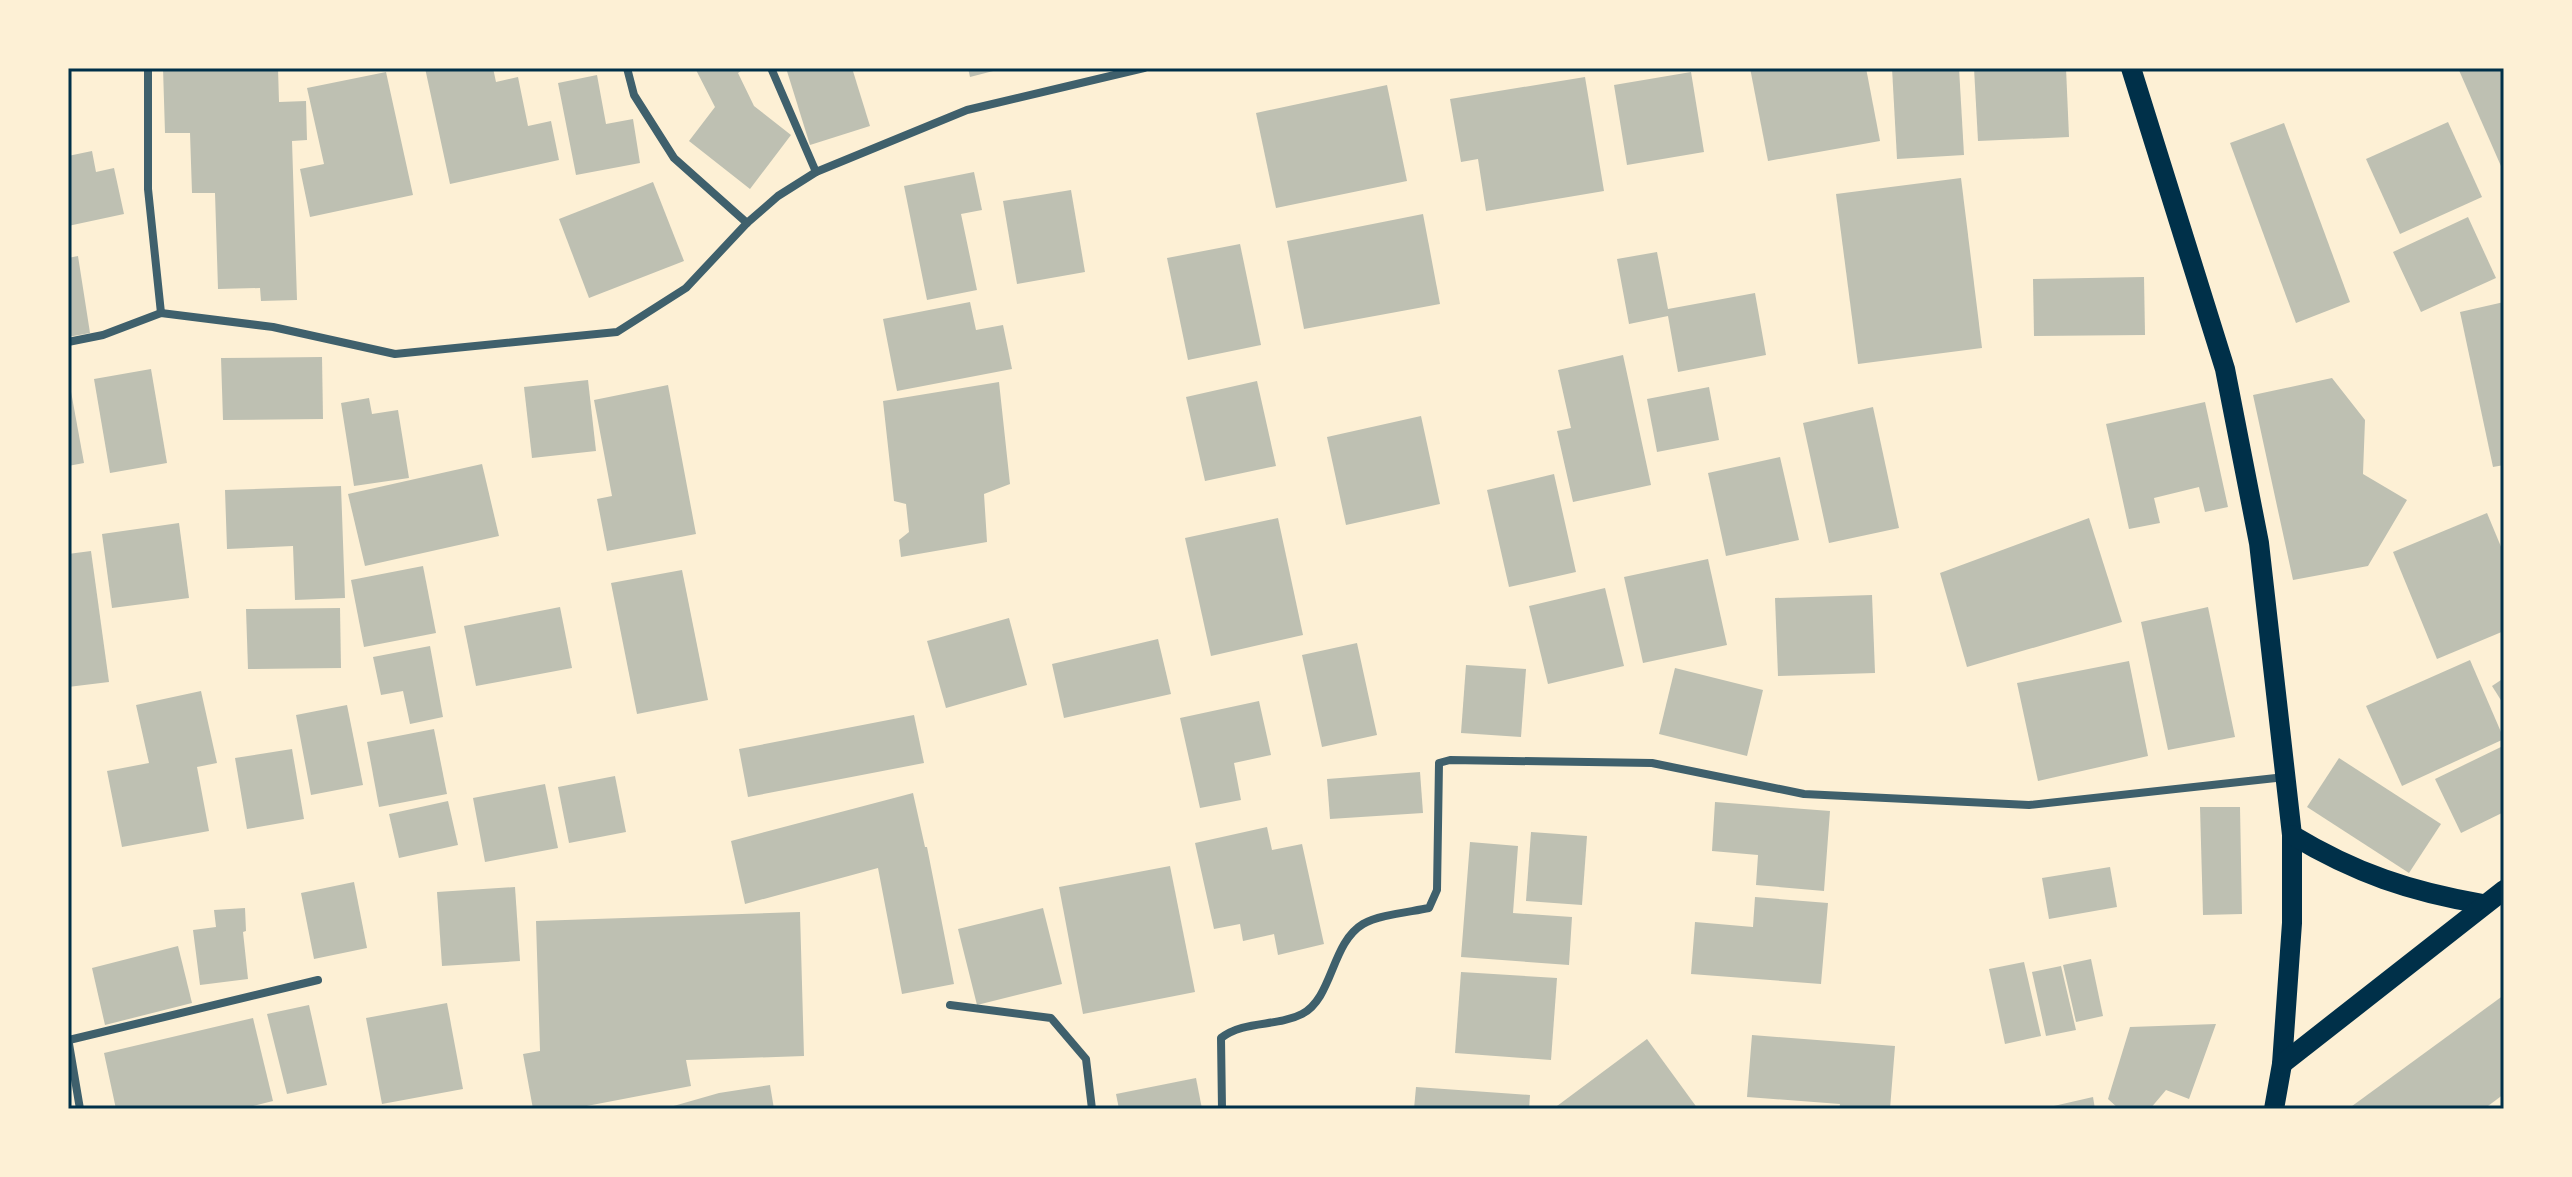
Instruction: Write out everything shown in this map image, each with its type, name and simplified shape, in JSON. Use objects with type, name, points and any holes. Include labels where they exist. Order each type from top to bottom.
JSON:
[{"type":"main road","points":[[2131,68],[2225,369],[2259,543],[2292,835],[2292,923],[2282,1064],[2274,1109]]},
{"type":"main road","points":[[2292,835],[2321,853],[2390,883],[2432,896],[2483,904]]},
{"type":"main road","points":[[2282,1064],[2504,890]]},
{"type":"street","points":[[148,68],[148,189],[161,313]]},
{"type":"street","points":[[627,68],[634,95],[674,158],[747,223]]},
{"type":"street","points":[[771,68],[816,172]]},
{"type":"street","points":[[68,342],[103,335],[161,313],[273,327],[395,354],[617,332],[686,288],[747,223],[778,196],[816,172],[967,110],[1144,68]]},
{"type":"street","points":[[1222,1109],[1221,1038],[1232,1029],[1300,1015],[1314,1006],[1349,934],[1365,923],[1429,908],[1437,890],[1439,763],[1450,760],[1652,763],[1804,794],[2029,805],[2285,777]]},
{"type":"street","points":[[80,1109],[68,1039],[318,980]]},
{"type":"street","points":[[950,1005],[1051,1018],[1086,1059],[1092,1109]]},
{"type":"building","points":[[163,68],[278,68],[279,102],[306,101],[307,140],[292,141],[297,300],[261,301],[260,288],[218,289],[215,193],[192,193],[190,133],[165,133]]},
{"type":"building","points":[[425,68],[493,68],[496,82],[518,77],[528,126],[551,121],[559,160],[450,184]]},
{"type":"building","points":[[695,68],[745,68],[738,73],[754,106],[791,135],[750,189],[689,141],[715,107]]},
{"type":"building","points":[[786,68],[852,68],[870,126],[810,145]]},
{"type":"building","points":[[968,68],[1001,68],[1001,69],[970,77]]},
{"type":"building","points":[[1750,68],[1866,68],[1880,141],[1768,161]]},
{"type":"building","points":[[1892,68],[1959,68],[1964,155],[1897,159]]},
{"type":"building","points":[[1974,68],[2066,68],[2069,137],[1978,141]]},
{"type":"building","points":[[2458,68],[2504,68],[2504,173]]},
{"type":"building","points":[[386,72],[413,195],[310,217],[300,169],[324,164],[307,88]]},
{"type":"building","points":[[1691,72],[1704,152],[1627,165],[1614,85]]},
{"type":"building","points":[[597,75],[606,124],[633,119],[640,163],[576,175],[558,83]]},
{"type":"building","points":[[1585,77],[1604,191],[1486,211],[1478,159],[1461,162],[1450,99]]},
{"type":"building","points":[[1387,85],[1407,181],[1276,208],[1256,113]]},
{"type":"building","points":[[2448,122],[2482,197],[2400,234],[2366,159]]},
{"type":"building","points":[[2284,123],[2350,302],[2296,323],[2230,143]]},
{"type":"building","points":[[92,151],[96,172],[114,168],[124,214],[68,226],[68,156]]},
{"type":"building","points":[[974,172],[982,210],[961,214],[977,290],[927,300],[904,186]]},
{"type":"building","points":[[1961,178],[1982,348],[1858,364],[1836,194]]},
{"type":"building","points":[[653,182],[684,261],[589,298],[559,219]]},
{"type":"building","points":[[1071,190],[1085,272],[1017,284],[1003,201]]},
{"type":"building","points":[[1423,214],[1440,304],[1304,329],[1287,241]]},
{"type":"building","points":[[2468,217],[2496,278],[2421,312],[2393,252]]},
{"type":"building","points":[[1240,244],[1261,345],[1188,360],[1167,258]]},
{"type":"building","points":[[1657,252],[1668,309],[1755,293],[1766,355],[1678,372],[1668,316],[1629,324],[1617,259]]},
{"type":"building","points":[[78,256],[90,333],[68,337],[68,258]]},
{"type":"building","points":[[2144,277],[2145,335],[2034,336],[2033,279]]},
{"type":"building","points":[[970,302],[976,330],[1003,325],[1012,369],[897,391],[883,319]]},
{"type":"building","points":[[2504,302],[2504,465],[2493,467],[2460,312]]},
{"type":"building","points":[[1623,355],[1651,485],[1573,502],[1557,431],[1571,428],[1558,370]]},
{"type":"building","points":[[322,357],[323,419],[223,420],[221,358]]},
{"type":"building","points":[[151,369],[167,463],[110,473],[94,379]]},
{"type":"building","points":[[68,375],[84,463],[68,466]]},
{"type":"building","points":[[2332,378],[2365,420],[2363,474],[2407,500],[2368,566],[2293,580],[2253,395]]},
{"type":"building","points":[[588,380],[596,451],[532,458],[524,387]]},
{"type":"building","points":[[1257,381],[1276,466],[1205,481],[1186,397]]},
{"type":"building","points":[[999,382],[1010,484],[984,494],[987,542],[901,557],[899,540],[909,532],[906,504],[894,501],[883,401]]},
{"type":"building","points":[[668,385],[696,534],[607,551],[597,499],[612,496],[594,400]]},
{"type":"building","points":[[1709,387],[1719,440],[1657,452],[1647,399]]},
{"type":"building","points":[[369,398],[372,414],[398,410],[409,478],[354,486],[341,403]]},
{"type":"building","points":[[2205,402],[2228,507],[2205,512],[2199,487],[2154,498],[2160,523],[2129,529],[2106,424]]},
{"type":"building","points":[[1873,407],[1899,528],[1829,543],[1803,423]]},
{"type":"building","points":[[1421,416],[1440,504],[1346,525],[1327,437]]},
{"type":"building","points":[[1780,457],[1799,540],[1726,556],[1708,473]]},
{"type":"building","points":[[482,464],[499,536],[365,566],[348,494]]},
{"type":"building","points":[[1554,474],[1576,572],[1509,587],[1487,490]]},
{"type":"building","points":[[341,486],[345,598],[295,600],[293,546],[227,549],[225,490]]},
{"type":"building","points":[[2487,513],[2504,554],[2504,631],[2437,659],[2393,552]]},
{"type":"building","points":[[1278,518],[1303,635],[1211,656],[1185,538]]},
{"type":"building","points":[[2089,518],[2122,622],[1967,667],[1940,573]]},
{"type":"building","points":[[179,523],[189,598],[112,608],[102,534]]},
{"type":"building","points":[[91,551],[109,682],[68,687],[68,554]]},
{"type":"building","points":[[1708,559],[1727,645],[1643,663],[1624,577]]},
{"type":"building","points":[[423,566],[436,633],[364,647],[351,580]]},
{"type":"building","points":[[682,570],[708,700],[637,714],[611,583]]},
{"type":"building","points":[[1605,588],[1624,666],[1548,684],[1529,606]]},
{"type":"building","points":[[1872,595],[1875,673],[1778,676],[1775,598]]},
{"type":"building","points":[[560,607],[572,668],[476,686],[464,626]]},
{"type":"building","points":[[2208,607],[2235,737],[2168,750],[2141,622]]},
{"type":"building","points":[[340,608],[341,668],[248,669],[246,609]]},
{"type":"building","points":[[1009,618],[1027,685],[946,708],[927,641]]},
{"type":"building","points":[[1158,639],[1171,694],[1064,718],[1052,664]]},
{"type":"building","points":[[1357,643],[1377,735],[1322,747],[1302,655]]},
{"type":"building","points":[[430,646],[443,717],[410,724],[403,691],[381,695],[373,657]]},
{"type":"building","points":[[2470,660],[2504,739],[2402,786],[2366,706]]},
{"type":"building","points":[[2129,661],[2148,756],[2038,781],[2017,683]]},
{"type":"building","points":[[1466,665],[1526,669],[1521,737],[1461,733]]},
{"type":"building","points":[[1675,668],[1763,690],[1747,756],[1659,734]]},
{"type":"building","points":[[2504,678],[2504,705],[2492,686]]},
{"type":"building","points":[[201,691],[217,763],[197,767],[209,831],[122,847],[107,771],[149,763],[136,705]]},
{"type":"building","points":[[1259,701],[1271,755],[1234,763],[1241,800],[1200,808],[1180,718]]},
{"type":"building","points":[[347,705],[363,785],[311,795],[296,715]]},
{"type":"building","points":[[914,715],[924,763],[748,797],[739,749]]},
{"type":"building","points":[[434,729],[447,794],[379,807],[367,742]]},
{"type":"building","points":[[2503,746],[2504,812],[2461,833],[2435,779]]},
{"type":"building","points":[[292,749],[304,819],[247,829],[235,758]]},
{"type":"building","points":[[2339,758],[2441,824],[2409,873],[2307,807]]},
{"type":"building","points":[[1420,772],[1423,813],[1330,819],[1327,779]]},
{"type":"building","points":[[615,776],[626,832],[569,843],[558,787]]},
{"type":"building","points":[[545,784],[558,848],[485,862],[473,798]]},
{"type":"building","points":[[913,793],[954,984],[902,994],[878,868],[745,904],[731,841]]},
{"type":"building","points":[[448,801],[458,845],[399,858],[389,814]]},
{"type":"building","points":[[1715,802],[1830,811],[1824,891],[1756,885],[1758,855],[1712,851]]},
{"type":"building","points":[[2200,807],[2240,807],[2242,914],[2203,915]]},
{"type":"building","points":[[1267,827],[1272,850],[1302,844],[1324,944],[1278,955],[1274,934],[1243,941],[1240,924],[1214,929],[1195,843]]},
{"type":"building","points":[[1531,832],[1587,836],[1582,905],[1526,901]]},
{"type":"building","points":[[1470,842],[1518,846],[1513,913],[1572,917],[1569,965],[1461,957]]},
{"type":"building","points":[[1170,866],[1195,992],[1083,1014],[1059,887]]},
{"type":"building","points":[[2110,867],[2117,907],[2049,919],[2042,878]]},
{"type":"building","points":[[354,882],[367,948],[314,959],[301,893]]},
{"type":"building","points":[[515,887],[520,961],[442,966],[437,892]]},
{"type":"building","points":[[1755,897],[1828,903],[1821,984],[1691,974],[1695,922],[1753,927]]},
{"type":"building","points":[[245,908],[246,931],[243,932],[248,979],[200,985],[193,930],[216,927],[214,910]]},
{"type":"building","points":[[1043,908],[1062,984],[977,1005],[958,929]]},
{"type":"building","points":[[800,912],[804,1056],[686,1060],[691,1086],[571,1109],[533,1109],[523,1054],[540,1051],[536,921]]},
{"type":"building","points":[[178,946],[192,1003],[105,1025],[92,968]]},
{"type":"building","points":[[2091,959],[2103,1016],[2076,1022],[2063,965]]},
{"type":"building","points":[[2024,962],[2041,1036],[2005,1044],[1989,969]]},
{"type":"building","points":[[2061,966],[2076,1030],[2046,1036],[2032,972]]},
{"type":"building","points":[[1461,972],[1557,978],[1551,1060],[1455,1053]]},
{"type":"building","points":[[2504,995],[2504,1094],[2484,1109],[2348,1109]]},
{"type":"building","points":[[447,1003],[463,1089],[382,1104],[366,1018]]},
{"type":"building","points":[[309,1005],[327,1085],[287,1094],[267,1014]]},
{"type":"building","points":[[253,1018],[273,1101],[241,1109],[116,1109],[104,1053]]},
{"type":"building","points":[[2216,1024],[2189,1099],[2166,1090],[2150,1109],[2119,1109],[2108,1099],[2130,1027]]},
{"type":"building","points":[[1752,1035],[1895,1046],[1890,1109],[1839,1109],[1840,1104],[1747,1097]]},
{"type":"building","points":[[1647,1039],[1698,1109],[1553,1109]]},
{"type":"building","points":[[1196,1078],[1202,1109],[1119,1109],[1116,1094]]},
{"type":"building","points":[[770,1085],[774,1109],[663,1109],[719,1093]]},
{"type":"building","points":[[1416,1087],[1530,1095],[1529,1109],[1414,1109]]},
{"type":"building","points":[[2093,1097],[2095,1109],[2045,1109],[2045,1108]]}]
